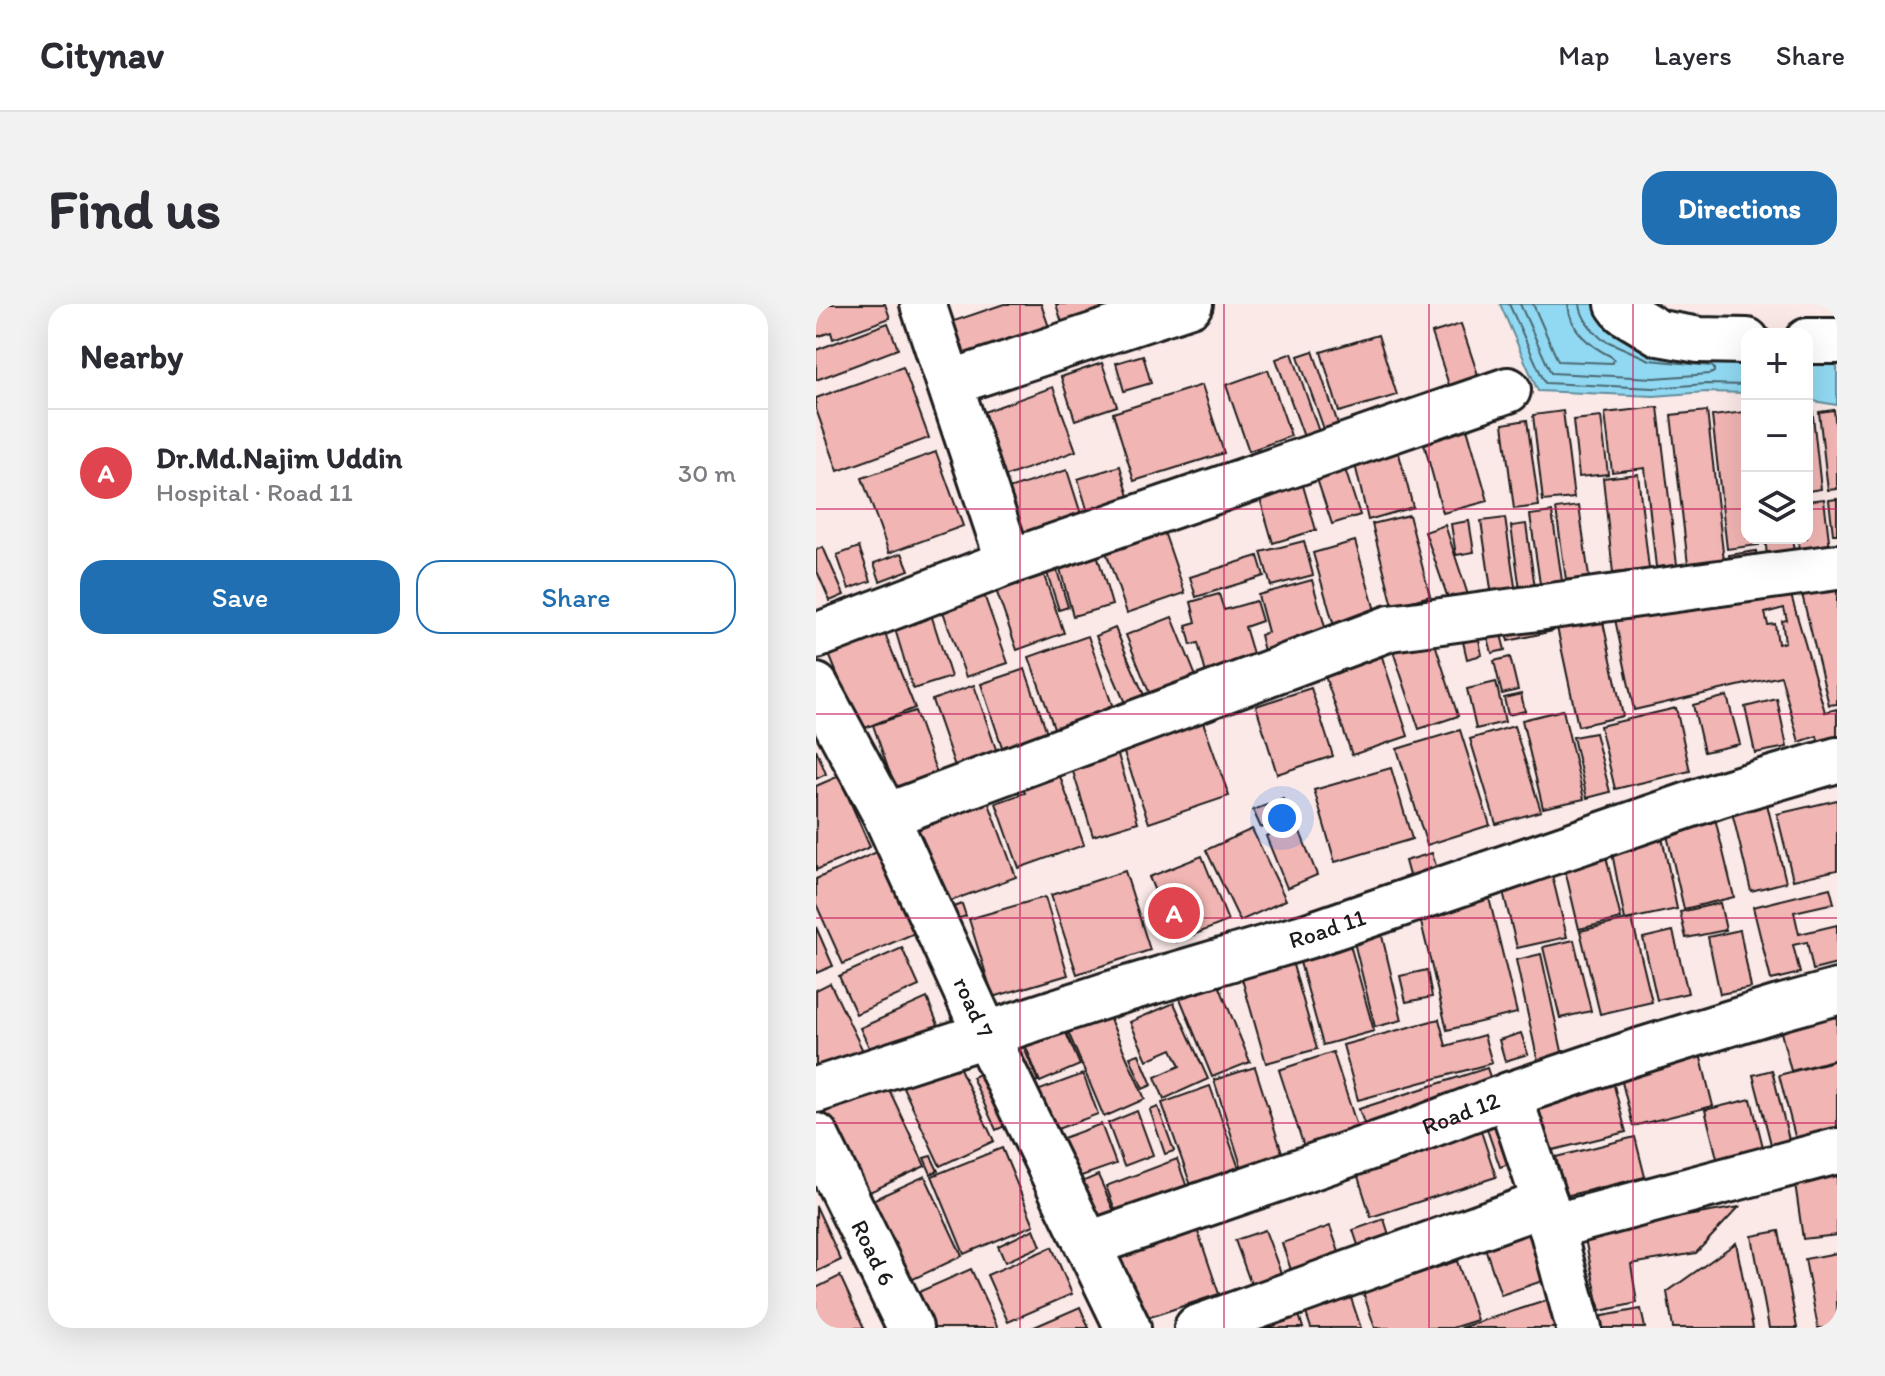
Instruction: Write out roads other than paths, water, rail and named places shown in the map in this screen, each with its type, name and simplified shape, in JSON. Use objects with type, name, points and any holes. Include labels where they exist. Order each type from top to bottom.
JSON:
[{"type":"street","points":[[923,304],[1009,562]]},
{"type":"street","points":[[950,383],[1190,304]]},
{"type":"street","points":[[1618,304],[1624,312],[1659,333],[1699,340],[1741,341]]},
{"type":"street","points":[[1813,341],[1837,341]]},
{"type":"street","points":[[816,636],[1009,562],[1508,390]]},
{"type":"street","points":[[886,816],[1390,628],[1837,567]]},
{"type":"street","name":"road 7","points":[[816,686],[886,816],[986,1035],[1128,1328]]},
{"type":"street","name":"Road 11","points":[[816,1090],[1110,994],[1310,935],[1718,795],[1837,760]]},
{"type":"street","name":"Road 12","points":[[1089,1244],[1633,1053],[1837,992]]},
{"type":"street","points":[[1509,1095],[1548,1215],[1579,1328]]},
{"type":"street","name":"Road 6","points":[[816,1136],[910,1328]]},
{"type":"street","points":[[1197,1328],[1548,1215],[1837,1151]]},
{"type":"water","points":[[1500,304],[1596,304],[1610,323],[1741,347],[1741,393],[1654,396],[1538,391]]},
{"type":"water","points":[[1813,347],[1837,347],[1837,405],[1813,401]]},
{"type":"place","name":"Dr.Md.Najim Uddin","points":[[1174,913]]}]
